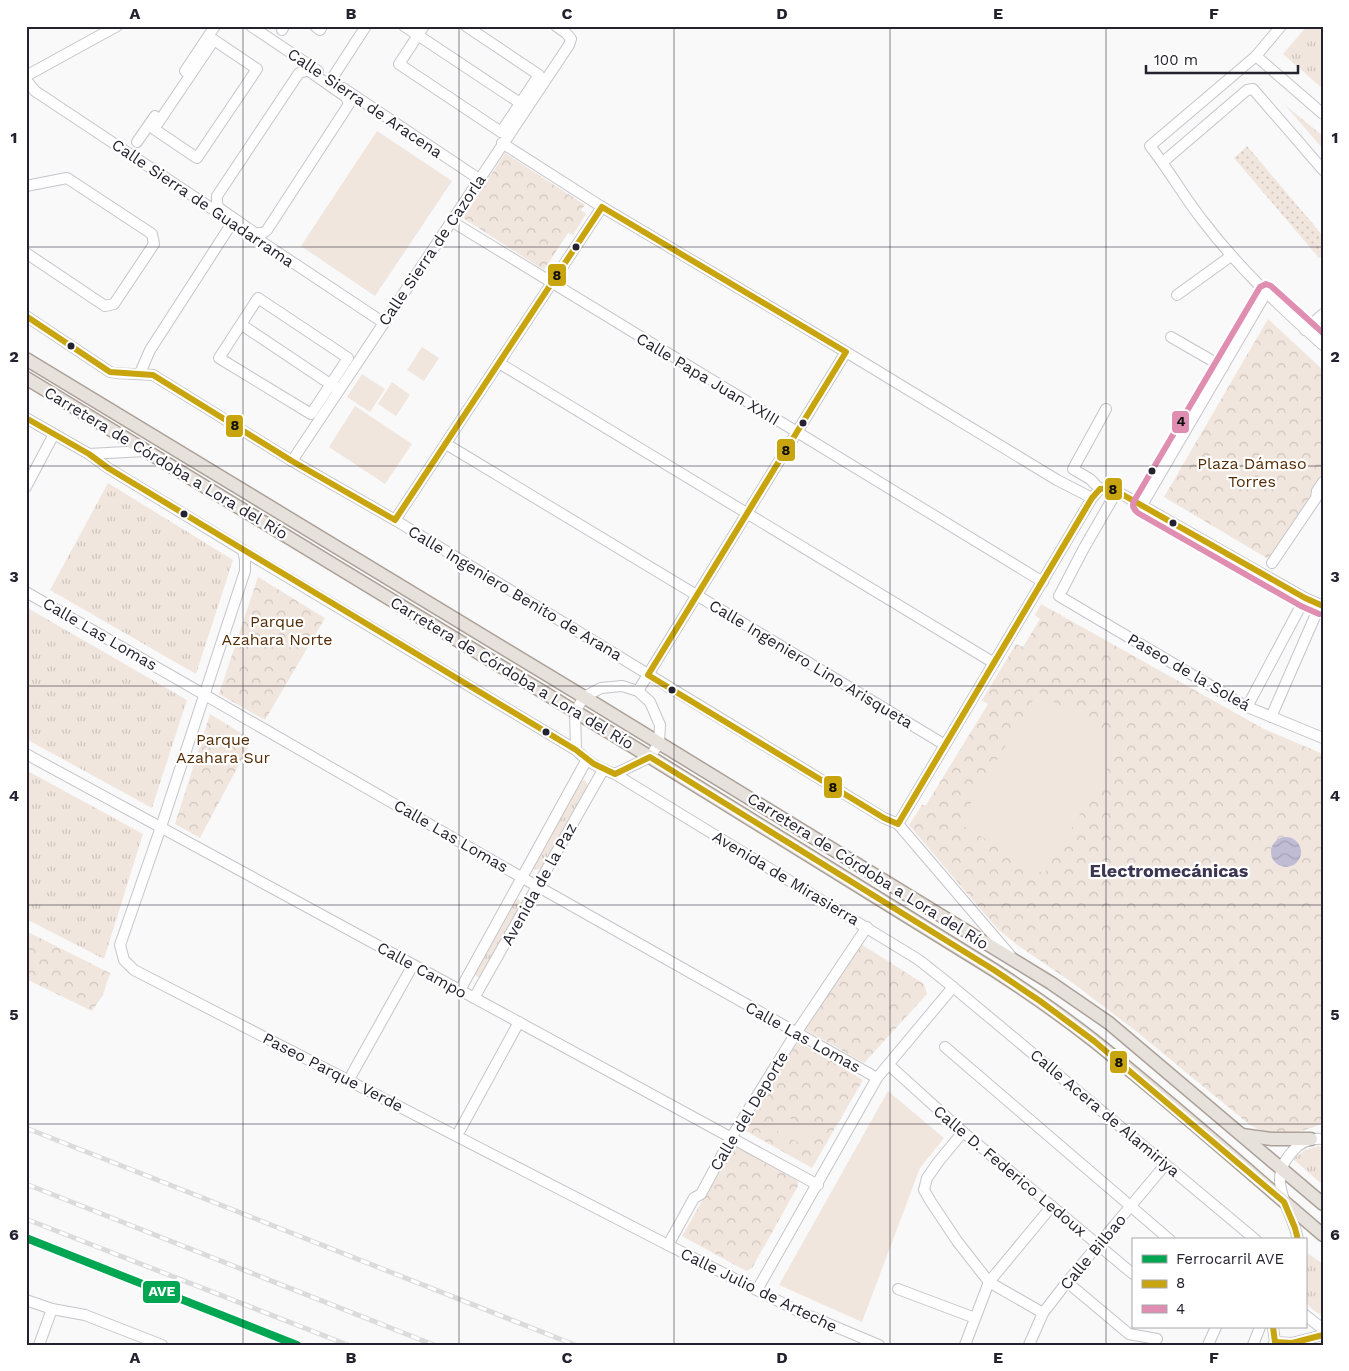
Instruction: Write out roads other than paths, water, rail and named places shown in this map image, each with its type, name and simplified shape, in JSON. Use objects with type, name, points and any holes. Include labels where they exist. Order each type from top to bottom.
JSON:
[{"type":"main road","name":"Carretera de Córdoba a Lora del Río","points":[[26,359],[1051,983],[1109,1023],[1323,1204]]},
{"type":"main road","name":"Carretera de Córdoba a Lora del Río","points":[[26,378],[650,757],[1040,1001],[1094,1041],[1323,1235]]},
{"type":"main road","points":[[1241,1135],[1272,1139],[1317,1139]]},
{"type":"street","points":[[26,78],[117,26]]},
{"type":"street","points":[[137,142],[215,26]]},
{"type":"street","name":"Calle Sierra de Aracena","points":[[252,26],[479,178]]},
{"type":"street","points":[[315,26],[320,30],[322,26]]},
{"type":"street","points":[[331,80],[366,26]]},
{"type":"street","points":[[404,26],[524,106]]},
{"type":"street","points":[[424,26],[399,64],[501,132],[524,106],[539,75],[466,26]]},
{"type":"street","name":"Calle Sierra de Cazorla","points":[[292,461],[335,387],[384,322],[502,143],[524,106],[569,45],[571,39],[556,26]]},
{"type":"street","points":[[1281,26],[1256,56],[1150,146],[1202,220],[1231,256],[1266,293],[1305,330],[1323,344]]},
{"type":"street","points":[[214,40],[257,69],[197,158],[154,130],[214,40]]},
{"type":"street","points":[[1256,56],[1323,114]]},
{"type":"street","points":[[206,205],[302,60]]},
{"type":"street","points":[[309,71],[346,97],[350,104],[266,230],[263,233],[255,233],[219,208],[217,196],[299,74],[309,71]]},
{"type":"street","name":"Calle Sierra de Guadarrama","points":[[26,78],[35,91],[384,322]]},
{"type":"street","points":[[1163,162],[1247,90],[1254,89],[1323,170]]},
{"type":"street","points":[[265,244],[361,100]]},
{"type":"street","points":[[502,143],[602,207],[1057,480],[1092,498]]},
{"type":"street","points":[[26,186],[68,178],[152,234],[154,244],[114,304],[105,306],[26,253]]},
{"type":"street","points":[[396,520],[602,207]]},
{"type":"street","name":"Calle Papa Juan XXIII","points":[[451,221],[1043,582]]},
{"type":"street","points":[[140,373],[150,350],[232,222]]},
{"type":"street","points":[[1177,295],[1231,256]]},
{"type":"street","points":[[1142,505],[1266,293]]},
{"type":"street","points":[[258,298],[348,358],[335,387],[311,414],[219,358],[258,298]]},
{"type":"street","points":[[1305,330],[1323,314]]},
{"type":"street","name":"Calle Ingeniero Benito de Arana","points":[[26,316],[110,372],[153,375],[292,461],[396,520],[884,818],[898,824]]},
{"type":"street","points":[[245,326],[335,387]]},
{"type":"street","points":[[1171,337],[1223,367]]},
{"type":"street","points":[[638,691],[846,352]]},
{"type":"street","points":[[499,363],[994,663]]},
{"type":"street","points":[[1100,489],[1090,479],[1073,469],[1106,409]]},
{"type":"street","points":[[26,418],[89,454],[108,468],[264,563],[576,750]]},
{"type":"street","points":[[26,487],[54,434]]},
{"type":"street","name":"Calle Ingeniero Lino Arisqueta","points":[[446,444],[946,745]]},
{"type":"street","points":[[89,454],[145,451]]},
{"type":"street","points":[[1272,563],[1316,498],[1316,491],[1323,482]]},
{"type":"street","points":[[1017,963],[898,824],[1092,498],[1100,489],[1111,488],[1117,491],[1305,598],[1322,605],[1271,717]]},
{"type":"street","name":"Paseo de la Soleá","points":[[1117,491],[1059,596],[1247,707],[1323,738]]},
{"type":"street","points":[[243,550],[245,571]]},
{"type":"street","points":[[245,571],[255,564],[264,563]]},
{"type":"street","name":"Paseo Parque Verde","points":[[245,571],[120,945],[124,960],[134,970],[668,1245]]},
{"type":"street","name":"Calle Las Lomas","points":[[26,592],[521,877],[877,1078]]},
{"type":"street","points":[[1247,707],[1305,598]]},
{"type":"street","points":[[576,750],[576,712],[584,697],[601,688],[622,686],[638,691],[650,702],[660,725],[659,743],[650,757],[615,774]]},
{"type":"street","name":"Avenida de Mirasierra","points":[[576,750],[586,761],[615,774],[867,927],[918,960],[954,987]]},
{"type":"street","name":"Calle Campo","points":[[26,754],[818,1185]]},
{"type":"street","name":"Avenida de la Paz","points":[[460,990],[586,761]]},
{"type":"street","name":"Avenida de la Paz","points":[[474,998],[603,770]]},
{"type":"street","name":"Calle del Deporte","points":[[668,1245],[694,1198],[701,1194],[731,1138],[796,1033],[867,927]]},
{"type":"street","points":[[352,1074],[413,965]]},
{"type":"street","points":[[757,1290],[877,1078],[954,987]]},
{"type":"street","name":"Calle Acera de Alamiriya","points":[[954,987],[1254,1238]]},
{"type":"street","points":[[460,1130],[519,1022]]},
{"type":"street","points":[[945,1047],[1168,1238]]},
{"type":"street","name":"Calle D. Federico Ledoux","points":[[889,1065],[963,1132],[1132,1273]]},
{"type":"street","points":[[963,1132],[938,1161],[927,1178],[924,1190],[957,1241],[989,1282],[1044,1313]]},
{"type":"street","points":[[1298,1238],[1284,1202],[1281,1184],[1282,1169],[1292,1151],[1301,1144],[1317,1139],[1323,1133]]},
{"type":"street","name":"Calle Bilbao","points":[[1029,1345],[1044,1313],[1067,1282],[1165,1164]]},
{"type":"street","points":[[966,1345],[989,1282],[1052,1206]]},
{"type":"street","name":"Calle Julio de Arteche","points":[[668,1245],[798,1311],[879,1345]]},
{"type":"street","points":[[1067,1282],[1129,1334],[1157,1339]]},
{"type":"street","points":[[898,1289],[975,1318]]},
{"type":"street","points":[[26,1300],[52,1309],[85,1315],[162,1345]]},
{"type":"street","points":[[39,1345],[52,1309]]},
{"type":"street","points":[[1306,1316],[1323,1329]]},
{"type":"street","points":[[1208,1345],[1214,1328]]},
{"type":"street","points":[[1253,1345],[1260,1328]]},
{"type":"street","points":[[1273,1328],[1274,1343],[1292,1343],[1323,1334]]},
{"type":"street","points":[[1126,1345],[1129,1334]]},
{"type":"water","points":[[1286,837],[1297,841],[1301,852],[1297,863],[1286,867],[1275,863],[1271,852],[1275,841]]},
{"type":"railway","points":[[26,1128],[575,1345]]},
{"type":"railway","points":[[26,1184],[434,1345]]},
{"type":"railway","points":[[26,1219],[348,1345]]},
{"type":"rail line","name":"AVE","points":[[26,1238],[297,1345]]},
{"type":"district","name":"Electromecánicas","points":[[1169,870]]},
{"type":"park label","name":"Plaza Dámaso Torres","points":[[1252,472]]},
{"type":"park label","name":"Parque Azahara Norte","points":[[277,630]]},
{"type":"park label","name":"Parque Azahara Sur","points":[[223,748]]}]
